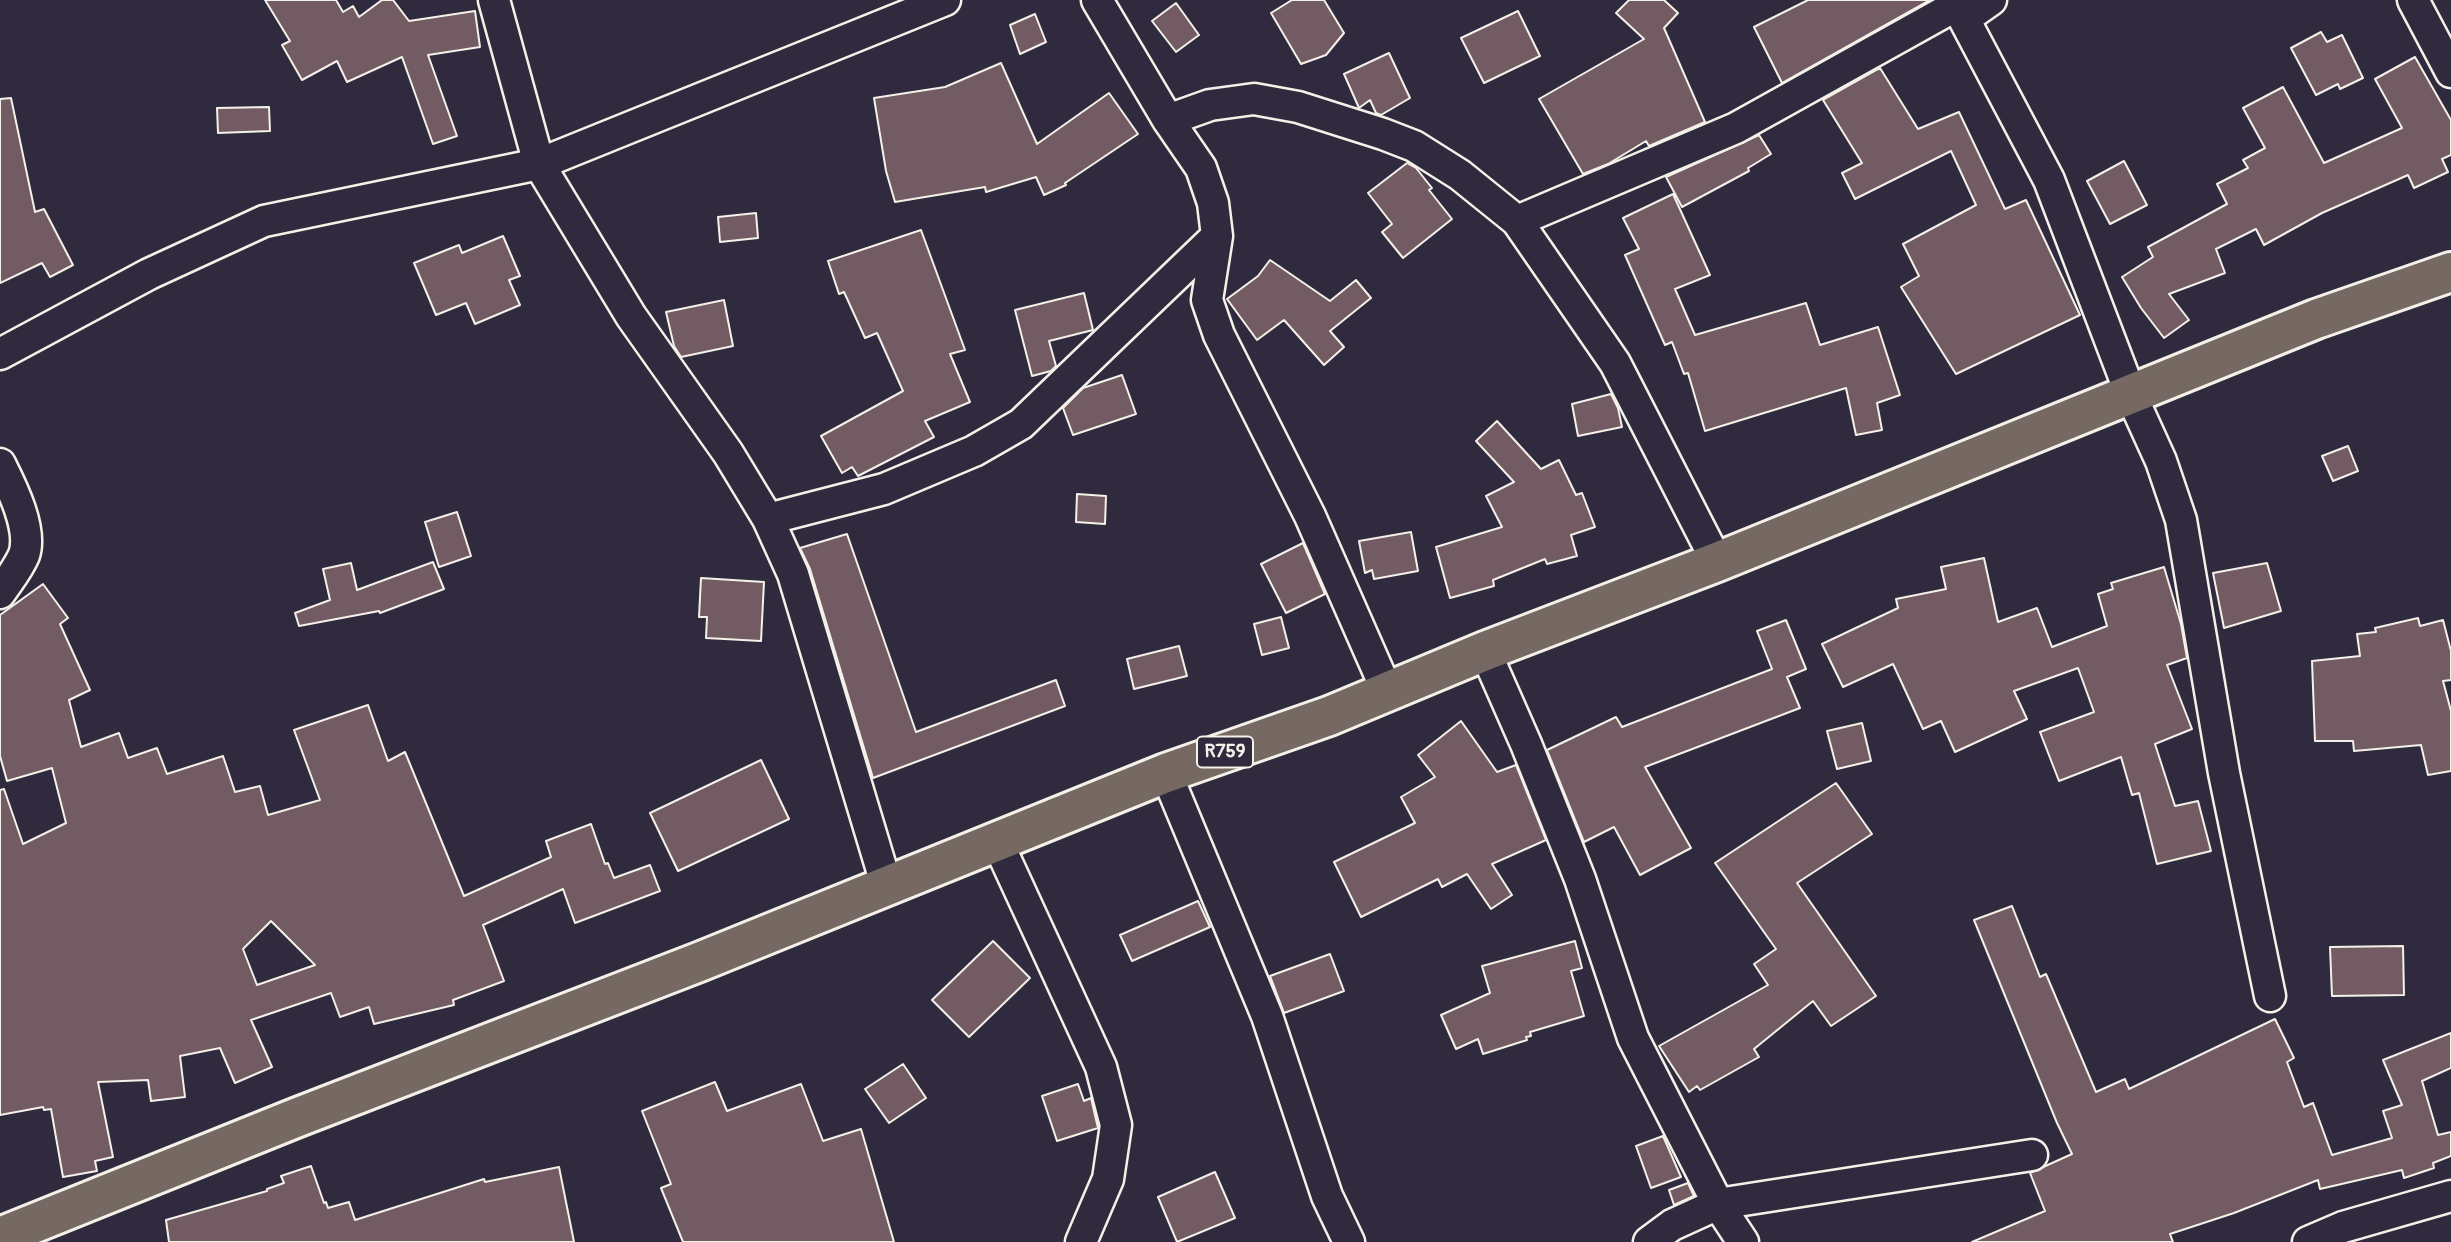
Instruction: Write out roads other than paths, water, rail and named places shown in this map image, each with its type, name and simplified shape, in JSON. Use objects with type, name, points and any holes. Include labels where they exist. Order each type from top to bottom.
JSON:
[{"type":"main road","name":"R759","points":[[19,1236],[298,1117],[511,1037],[1166,773],[1329,716],[2316,319],[2451,272]]},
{"type":"street","points":[[494,0],[538,164],[631,316],[728,453],[768,519],[793,574],[887,887]]},
{"type":"street","points":[[0,354],[149,274],[264,221],[538,164],[945,0]]},
{"type":"street","points":[[1097,0],[1168,120],[1201,168],[1213,203],[1217,236],[1207,300],[1220,335],[1310,516],[1387,691]]},
{"type":"street","points":[[1517,221],[1736,128],[1959,8],[1991,0]]},
{"type":"street","points":[[2413,0],[2451,72]]},
{"type":"street","points":[[1959,8],[2049,180],[2131,395],[2161,461],[2181,520],[2224,773],[2270,996]]},
{"type":"street","points":[[1168,120],[1210,105],[1254,99],[1298,107],[1414,146],[1452,169],[1517,221],[1615,363],[1717,562]]},
{"type":"street","points":[[768,519],[884,489],[974,451],[1021,424],[1217,236]]},
{"type":"street","points":[[0,464],[15,494],[26,543],[24,554],[0,593]]},
{"type":"street","points":[[1485,651],[1580,878],[1633,1038],[1718,1204],[1743,1242]]},
{"type":"street","points":[[1166,773],[1267,1016],[1327,1196],[1349,1242]]},
{"type":"street","points":[[997,841],[1101,1067],[1116,1125],[1108,1179],[1081,1242]]},
{"type":"street","points":[[1649,1242],[1672,1226],[1718,1204],[2032,1155]]},
{"type":"street","points":[[2308,1242],[2343,1227],[2451,1196]]}]
